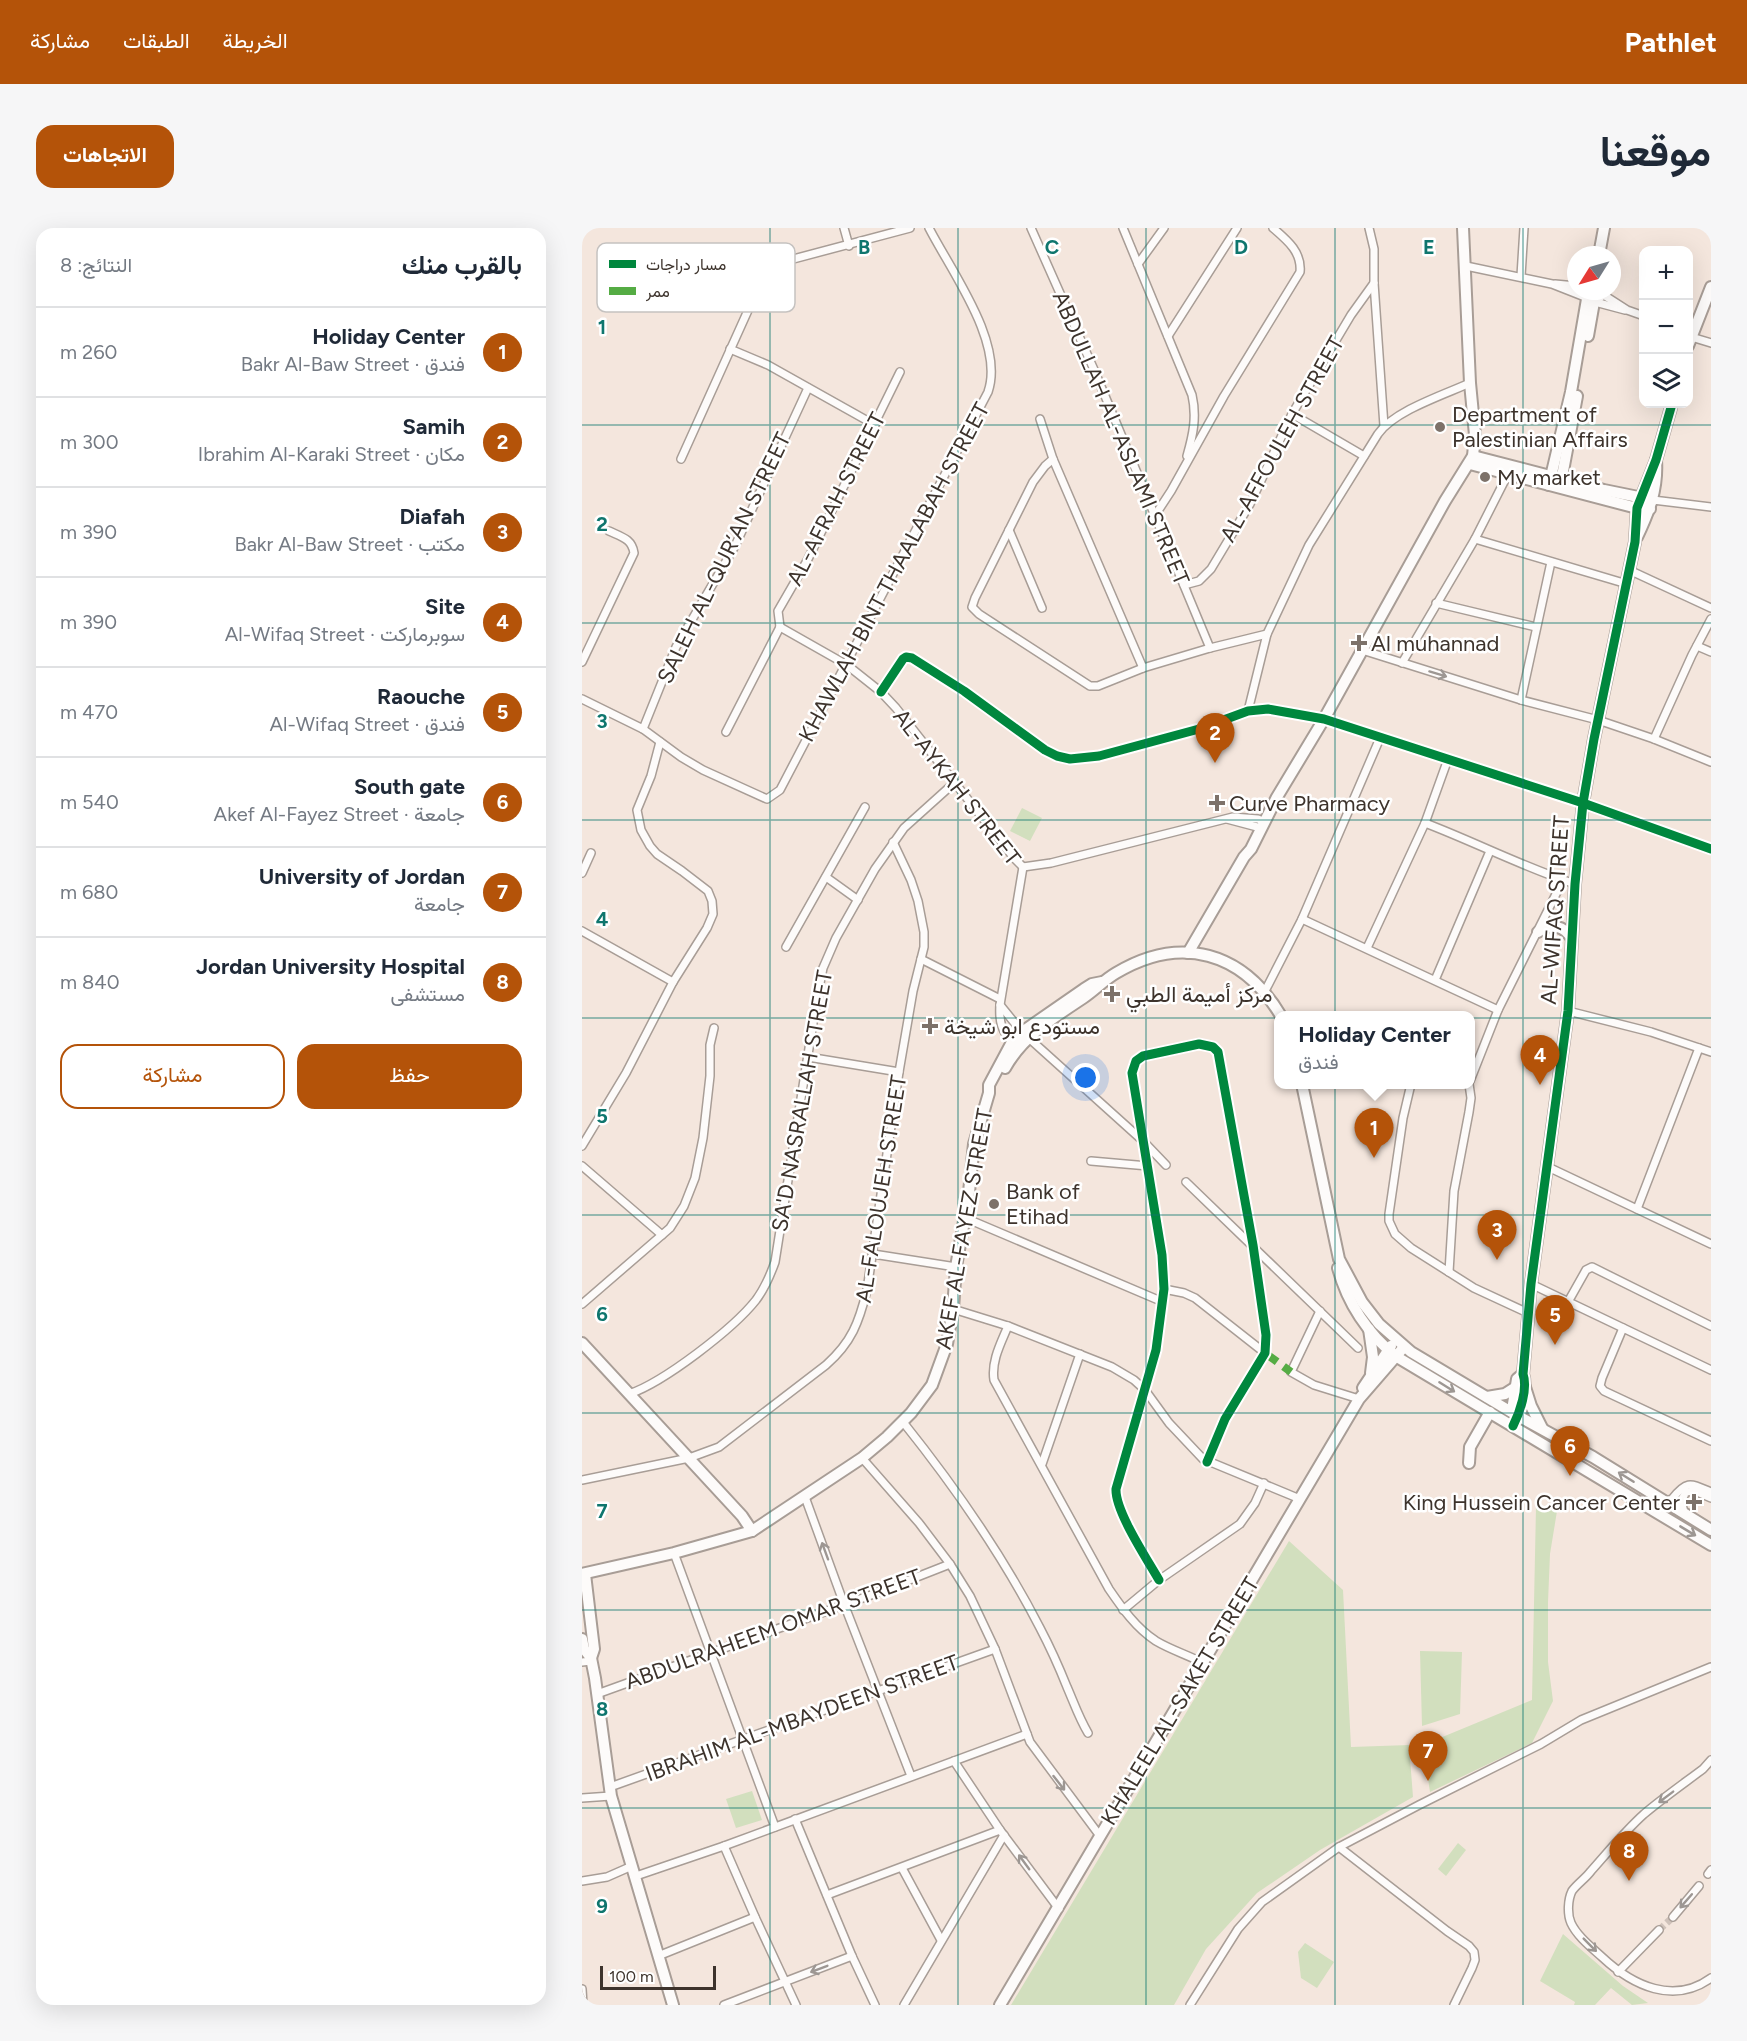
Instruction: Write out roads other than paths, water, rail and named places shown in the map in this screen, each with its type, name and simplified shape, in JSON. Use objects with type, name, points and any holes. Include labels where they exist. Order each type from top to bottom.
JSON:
[{"type":"street","points":[[844,228],[849,246]]},
{"type":"street","points":[[795,259],[910,228]]},
{"type":"street","name":"KHAWLAH BINT THAALABAH STREET","points":[[582,699],[643,729],[703,770],[758,796],[769,798],[780,790],[847,665],[988,392],[991,382],[992,371],[988,343],[929,228]]},
{"type":"street","name":"ABDULLAH AL-ASLAMI STREET","points":[[1031,228],[1095,372],[1210,648]]},
{"type":"street","points":[[1123,228],[1168,336],[1195,409],[1195,426],[1186,464]]},
{"type":"street","points":[[1138,264],[1164,228]]},
{"type":"street","points":[[1168,336],[1237,228]]},
{"type":"street","points":[[1154,517],[1172,491],[1300,272],[1301,261],[1297,253],[1273,228]]},
{"type":"street","points":[[1369,228],[1374,249],[1374,283],[1384,426]]},
{"type":"street","points":[[1188,953],[1244,856],[1245,847],[1323,719],[1445,501],[1472,460],[1475,426],[1470,383],[1463,228]]},
{"type":"street","points":[[1521,276],[1524,228]]},
{"type":"street","points":[[1601,246],[1604,228]]},
{"type":"street","points":[[1466,266],[1521,276],[1567,288]]},
{"type":"street","name":"AL-AFFOULEH STREET","points":[[1184,585],[1199,581],[1211,569],[1250,504],[1292,414],[1351,315],[1374,283]]},
{"type":"street","points":[[1552,284],[1567,285]]},
{"type":"street","points":[[1693,330],[1711,287]]},
{"type":"street","points":[[1556,481],[1593,300]]},
{"type":"street","points":[[1605,300],[1639,314]]},
{"type":"street","points":[[681,459],[748,312]]},
{"type":"street","points":[[1693,341],[1711,343]]},
{"type":"street","points":[[730,349],[768,365],[875,425]]},
{"type":"street","name":"AL-AFRAH STREET","points":[[726,732],[780,627],[778,611],[808,559],[900,372]]},
{"type":"street","points":[[1248,711],[1267,634],[1309,545],[1384,426],[1403,414],[1470,383]]},
{"type":"street","name":"SALEH AL-QUR’AN STREET","points":[[643,729],[676,647],[735,546],[807,388]]},
{"type":"street","name":"AL-WIFAQ STREET","points":[[1510,1425],[1515,1414],[1521,1382],[1530,1284],[1568,1011],[1575,884],[1583,803],[1635,542],[1638,503],[1656,460],[1671,408]]},
{"type":"street","points":[[1292,414],[1364,456]]},
{"type":"street","points":[[1040,419],[1053,459],[1143,668]]},
{"type":"street","points":[[1053,459],[1038,474],[975,598],[973,609],[1068,674],[1090,686],[1098,686],[1143,668],[1210,648],[1267,634]]},
{"type":"street","points":[[1472,460],[1509,474],[1556,481]]},
{"type":"street","points":[[1472,460],[1638,503],[1651,505],[1668,502],[1711,507]]},
{"type":"street","name":"AL-WIFAQ STREET","points":[[1635,542],[1651,505],[1657,476],[1656,460]]},
{"type":"street","points":[[1402,663],[1475,539],[1509,474]]},
{"type":"street","points":[[1009,530],[1042,608]]},
{"type":"street","points":[[582,662],[634,553],[633,545],[628,540],[609,531]]},
{"type":"street","points":[[1475,539],[1627,584]]},
{"type":"street","points":[[1521,700],[1551,562]]},
{"type":"street","points":[[1629,570],[1711,608]]},
{"type":"street","points":[[1437,603],[1536,627]]},
{"type":"street","points":[[1654,739],[1711,619]]},
{"type":"street","name":"AL-AYKAH STREET","points":[[780,627],[847,665],[881,692],[1023,867],[1015,928],[1000,1002],[1000,1025],[1016,1045]]},
{"type":"street","points":[[1697,646],[1711,652]]},
{"type":"street","points":[[1362,650],[1521,700],[1598,720],[1711,762]]},
{"type":"street","points":[[881,692],[903,659],[912,658],[964,691],[1045,750],[1070,759],[1099,756],[1161,740],[1248,711],[1268,709],[1323,719],[1583,803],[1711,849]]},
{"type":"street","points":[[1265,991],[1302,919],[1380,738]]},
{"type":"street","points":[[582,1146],[626,1073],[673,982],[707,928],[713,908],[708,891],[657,854],[641,830],[637,810],[651,776],[660,742]]},
{"type":"street","points":[[1367,948],[1425,823],[1448,759]]},
{"type":"street","name":"SA'D NASRALLAH STREET","points":[[630,1394],[646,1388],[683,1363],[726,1328],[750,1306],[768,1281],[776,1254],[815,1007],[824,968],[836,938],[893,842],[912,820],[954,783]]},
{"type":"street","points":[[786,947],[866,807]]},
{"type":"street","points":[[1023,867],[1051,863],[1233,817],[1260,824]]},
{"type":"street","points":[[1425,823],[1575,884]]},
{"type":"street","name":"AL-FALOUJEH STREET","points":[[582,1480],[689,1458],[719,1447],[840,1352],[851,1338],[861,1316],[873,1254],[899,1072],[924,940],[920,909],[911,880],[893,842]]},
{"type":"street","points":[[1435,980],[1490,851]]},
{"type":"street","points":[[582,873],[591,853]]},
{"type":"street","points":[[826,877],[858,900]]},
{"type":"street","points":[[1475,1070],[1498,1010],[1563,880]]},
{"type":"street","points":[[1302,919],[1498,1010]]},
{"type":"street","points":[[1538,932],[1548,926],[1559,927],[1572,939]]},
{"type":"street","points":[[582,931],[673,982]]},
{"type":"street","name":"AKEF AL-FAYEZ STREET","points":[[583,1574],[674,1553],[752,1531],[862,1458],[903,1422],[925,1397],[946,1344],[953,1309],[956,1267],[969,1192],[974,1144],[989,1085],[1025,1034],[1092,984],[1102,982],[1146,958],[1166,953],[1210,956],[1229,963],[1249,975],[1265,991],[1279,1011]]},
{"type":"street","points":[[921,960],[1000,1002],[1025,1034],[1143,1141],[1166,1165]]},
{"type":"street","points":[[1568,1011],[1651,1032],[1711,1053]]},
{"type":"street","points":[[582,1304],[670,1228],[684,1206],[694,1178],[705,1127],[710,1076],[710,1045],[714,1028]]},
{"type":"street","points":[[1159,1580],[1124,1517],[1116,1497],[1116,1489],[1156,1350],[1164,1289],[1162,1255],[1132,1073],[1139,1058],[1143,1056],[1199,1044],[1216,1048],[1253,1245],[1265,1323],[1265,1353],[1226,1419],[1207,1461]]},
{"type":"street","points":[[1637,1209],[1699,1048]]},
{"type":"street","points":[[808,1057],[899,1072]]},
{"type":"street","points":[[1303,1089],[1339,1259],[1362,1302],[1375,1320],[1400,1343],[1711,1530]]},
{"type":"street","points":[[1410,1089],[1403,1118],[1389,1221],[1395,1234],[1428,1260],[1474,1288],[1528,1313]]},
{"type":"street","points":[[1449,1272],[1454,1191],[1469,1112],[1470,1089]]},
{"type":"street","points":[[1091,1161],[1148,1166]]},
{"type":"street","points":[[582,1166],[662,1235]]},
{"type":"street","points":[[1548,1167],[1711,1244]]},
{"type":"street","points":[[1186,1182],[1358,1348]]},
{"type":"street","points":[[963,1217],[1163,1302]]},
{"type":"street","points":[[873,1254],[956,1267]]},
{"type":"street","points":[[1339,1259],[1338,1269],[1347,1293],[1369,1329],[1392,1353],[1711,1545]]},
{"type":"street","points":[[1568,1302],[1586,1270],[1592,1267],[1711,1326]]},
{"type":"street","points":[[1530,1284],[1711,1370]]},
{"type":"street","points":[[1164,1289],[1184,1293],[1195,1299],[1265,1353]]},
{"type":"street","points":[[953,1309],[1008,1326],[1123,1373],[1145,1390],[1169,1424],[1207,1461],[1300,1499]]},
{"type":"street","points":[[1320,1311],[1291,1372],[1314,1385],[1360,1398]]},
{"type":"street","points":[[1008,1326],[995,1359],[994,1380],[1109,1589],[1123,1610],[1156,1641],[1203,1663]]},
{"type":"street","points":[[1623,1328],[1600,1386],[1604,1391],[1711,1442]]},
{"type":"street","points":[[1369,1329],[1373,1357],[1371,1374]]},
{"type":"street","points":[[582,1343],[742,1516],[752,1531]]},
{"type":"street","name":"KHALEEL AL-SAKET STREET","points":[[1000,2005],[1360,1398],[1400,1343]]},
{"type":"street","name":"KHALEEL AL-SAKET STREET","points":[[1360,1398],[1371,1374],[1392,1353]]},
{"type":"street","points":[[1042,1464],[1080,1354]]},
{"type":"street","points":[[1487,1397],[1504,1394],[1521,1382],[1544,1430]]},
{"type":"street","points":[[1469,1463],[1470,1447],[1490,1413]]},
{"type":"street","points":[[903,1422],[940,1468],[994,1546],[1040,1628],[1080,1720],[1088,1733]]},
{"type":"street","points":[[862,1458],[919,1523],[950,1564],[970,1596],[995,1649],[1027,1734],[1042,1760],[1100,1836]]},
{"type":"street","points":[[1123,1610],[1159,1580],[1240,1524],[1255,1503],[1264,1483]]},
{"type":"street","points":[[1662,1500],[1672,1499],[1680,1488],[1687,1484],[1696,1485],[1711,1492]]},
{"type":"street","points":[[1685,1514],[1681,1504],[1686,1492],[1695,1491],[1711,1498]]},
{"type":"street","points":[[805,1497],[911,1776]]},
{"type":"street","points":[[674,1553],[775,1827]]},
{"type":"street","name":"ABDULRAHEEM OMAR STREET","points":[[597,1694],[950,1564]]},
{"type":"street","points":[[583,1574],[594,1649],[588,1660]]},
{"type":"street","points":[[582,1640],[597,1694],[610,1791],[673,2005]]},
{"type":"street","name":"IBRAHIM AL-MBAYDEEN STREET","points":[[582,1798],[610,1791],[878,1690],[995,1649]]},
{"type":"street","points":[[1191,2005],[1238,1929],[1262,1902],[1339,1847],[1541,1744],[1581,1720],[1711,1667]]},
{"type":"street","points":[[582,1881],[634,1871],[724,1846],[1027,1734]]},
{"type":"street","points":[[1711,1760],[1703,1769],[1643,1815],[1572,1891],[1568,1909],[1571,1923],[1584,1940],[1618,1972],[1642,1988],[1667,1997],[1690,1995],[1702,1989],[1711,1978]]},
{"type":"street","points":[[954,1761],[1002,1832],[1059,1909]]},
{"type":"street","points":[[795,1820],[875,2005]]},
{"type":"street","points":[[827,1895],[1002,1832]]},
{"type":"street","points":[[904,2005],[1002,1832]]},
{"type":"street","points":[[724,1846],[796,2005]]},
{"type":"street","points":[[1339,1847],[1474,1952],[1472,1968],[1454,2005]]},
{"type":"street","points":[[902,1868],[941,1940]]},
{"type":"street","points":[[1672,1917],[1699,1886]]},
{"type":"street","points":[[658,1956],[755,1917]]},
{"type":"street","points":[[1618,1972],[1659,1930]]},
{"type":"street","points":[[724,2005],[852,1956]]},
{"type":"street","points":[[582,1989],[583,2005]]},
{"type":"tunnel","points":[[1659,1930],[1673,1917]]},
{"type":"place","name":"Department of Palestinian Affairs","points":[[1440,427]]},
{"type":"place","name":"My market","points":[[1485,477]]},
{"type":"place","name":"Al muhannad","points":[[1359,643]]},
{"type":"place","name":"Samih","points":[[1215,763]]},
{"type":"place","name":"Curve Pharmacy","points":[[1217,803]]},
{"type":"place","name":"مركز أميمة الطبي","points":[[1112,994]]},
{"type":"place","name":"مستودع ابو شيخة","points":[[930,1026]]},
{"type":"place","name":"Site","points":[[1540,1085]]},
{"type":"place","name":"Holiday Center","points":[[1374,1158]]},
{"type":"place","name":"Bank of Etihad","points":[[994,1204]]},
{"type":"place","name":"Diafah","points":[[1497,1260]]},
{"type":"place","name":"Raouche","points":[[1555,1345]]},
{"type":"place","name":"South gate","points":[[1570,1476]]},
{"type":"place","name":"King Hussein Cancer Center","points":[[1694,1502]]},
{"type":"place","name":"University of Jordan","points":[[1428,1781]]},
{"type":"place","name":"Jordan University Hospital","points":[[1629,1881]]}]
